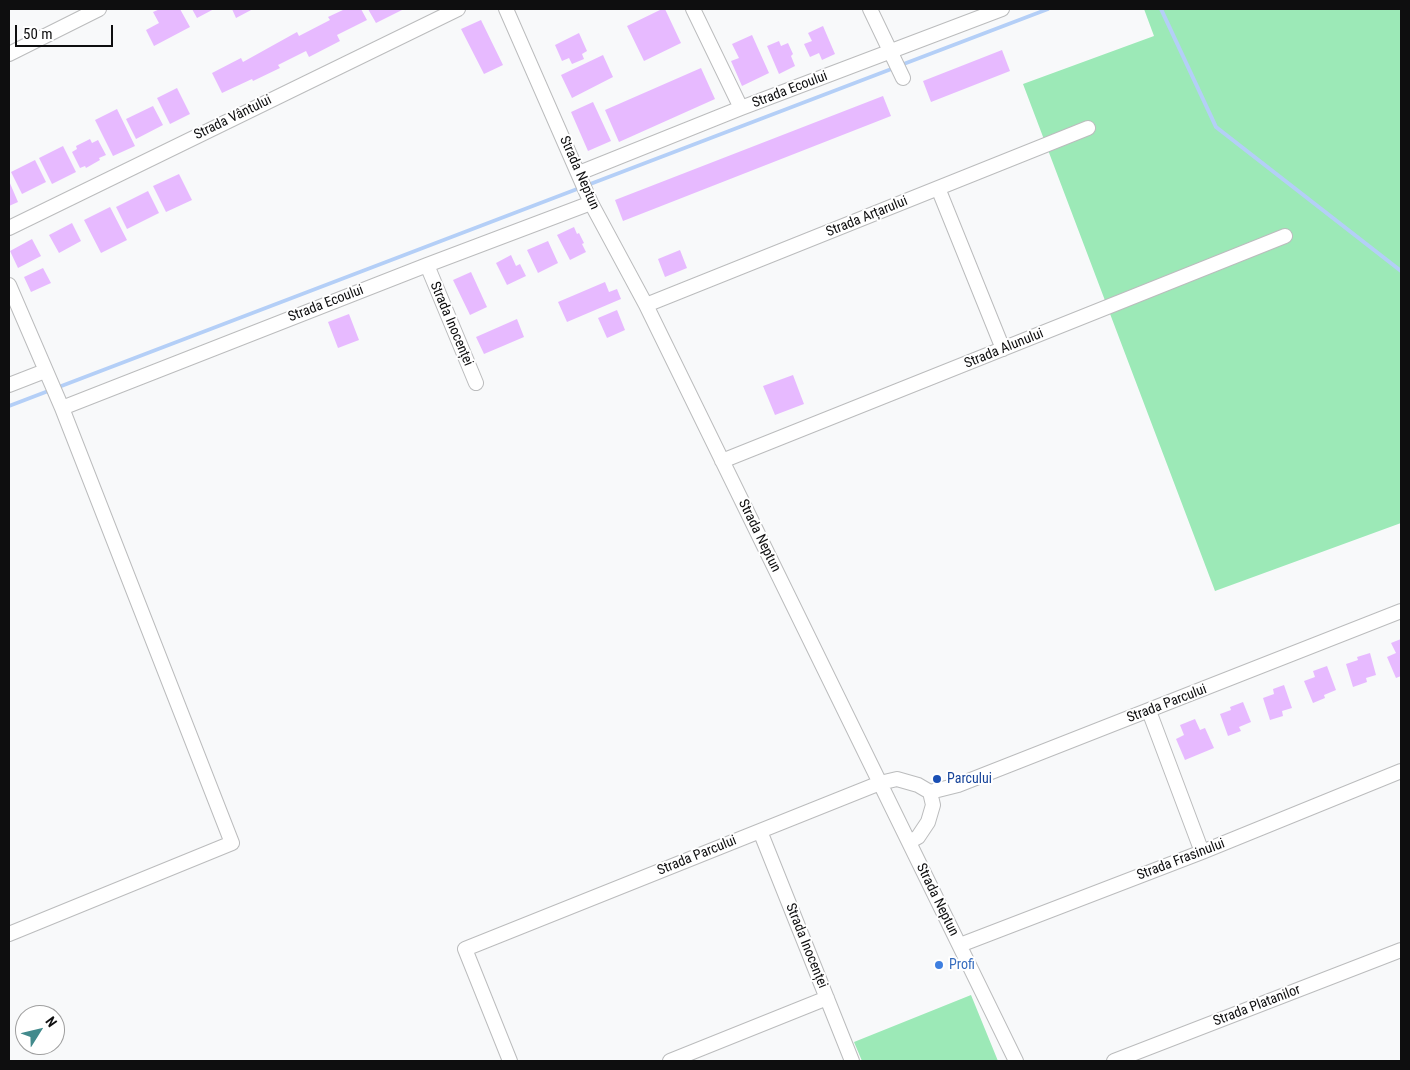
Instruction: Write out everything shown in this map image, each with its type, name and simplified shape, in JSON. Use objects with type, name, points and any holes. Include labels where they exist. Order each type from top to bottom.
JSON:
[{"type":"street","points":[[9,54],[99,9]]},
{"type":"street","name":"Strada Vântului","points":[[9,228],[458,9]]},
{"type":"street","name":"Strada Neptun","points":[[506,9],[589,198],[646,305],[1016,1061]]},
{"type":"street","points":[[693,9],[741,108]]},
{"type":"street","points":[[870,9],[901,74]]},
{"type":"street","name":"Strada Ecoului","points":[[580,176],[741,108],[892,54],[1002,9]]},
{"type":"street","name":"Strada Arțarului","points":[[646,305],[1088,128]]},
{"type":"street","points":[[938,188],[1003,349]]},
{"type":"street","name":"Strada Ecoului","points":[[62,408],[589,198]]},
{"type":"street","name":"Strada Alunului","points":[[722,461],[1285,236]]},
{"type":"street","name":"Strada Inocenței","points":[[427,264],[476,383]]},
{"type":"street","points":[[9,285],[62,408],[232,843],[9,934]]},
{"type":"street","points":[[9,385],[45,371]]},
{"type":"street","name":"Strada Parcului","points":[[510,1061],[465,949],[880,783],[897,779],[918,785],[930,792],[958,786],[1401,611]]},
{"type":"street","points":[[1149,711],[1202,852]]},
{"type":"street","name":"Strada Frasinului","points":[[960,945],[1202,852],[1401,771]]},
{"type":"street","points":[[909,842],[918,836],[928,822],[933,805],[930,792]]},
{"type":"street","name":"Strada Inocenței","points":[[760,831],[852,1061]]},
{"type":"street","name":"Strada Platanilor","points":[[1114,1061],[1401,950]]},
{"type":"street","points":[[670,1061],[827,998]]},
{"type":"green space","points":[[1144,9],[1401,9],[1401,523],[1215,591],[1023,84],[1154,36]]},
{"type":"green space","points":[[971,995],[998,1061],[862,1061],[854,1042]]},
{"type":"building","points":[[160,9],[180,9],[190,27],[154,46],[146,30],[159,23],[153,12]]},
{"type":"building","points":[[192,9],[214,9],[197,18]]},
{"type":"building","points":[[232,9],[253,9],[236,18]]},
{"type":"building","points":[[345,9],[361,9],[367,20],[337,35],[340,41],[309,57],[306,51],[278,65],[280,68],[222,93],[212,73],[241,58],[243,62],[297,32],[299,36],[330,20],[328,17]]},
{"type":"building","points":[[368,9],[401,9],[402,10],[376,23]]},
{"type":"building","points":[[665,9],[681,43],[644,61],[627,26]]},
{"type":"building","points":[[481,20],[503,65],[484,74],[461,29]]},
{"type":"building","points":[[823,26],[835,54],[822,60],[819,53],[810,57],[804,44],[812,41],[808,33]]},
{"type":"building","points":[[579,33],[587,51],[582,54],[584,59],[572,64],[569,58],[562,61],[555,45]]},
{"type":"building","points":[[752,35],[769,73],[742,86],[731,61],[739,58],[732,44]]},
{"type":"building","points":[[779,41],[781,46],[788,43],[793,54],[791,56],[795,66],[779,74],[767,46]]},
{"type":"building","points":[[1002,50],[1010,71],[931,102],[923,81]]},
{"type":"building","points":[[603,55],[613,77],[572,98],[561,75]]},
{"type":"building","points":[[701,68],[715,99],[619,142],[605,110]]},
{"type":"building","points":[[177,88],[190,114],[170,124],[157,98]]},
{"type":"building","points":[[883,96],[891,116],[623,221],[615,200]]},
{"type":"building","points":[[593,102],[611,141],[588,151],[571,112]]},
{"type":"building","points":[[153,106],[163,125],[136,139],[126,119]]},
{"type":"building","points":[[117,109],[135,146],[113,156],[95,120]]},
{"type":"building","points":[[90,139],[92,143],[98,140],[106,155],[86,168],[85,166],[80,168],[72,152],[77,149],[76,146]]},
{"type":"building","points":[[63,146],[76,172],[52,184],[39,158]]},
{"type":"building","points":[[35,160],[46,182],[22,194],[11,172]]},
{"type":"building","points":[[179,174],[192,200],[166,212],[153,186]]},
{"type":"building","points":[[9,181],[18,202],[9,206]]},
{"type":"building","points":[[148,191],[159,213],[127,229],[116,207]]},
{"type":"building","points":[[110,207],[127,240],[101,253],[84,220]]},
{"type":"building","points":[[72,223],[81,241],[59,253],[49,235]]},
{"type":"building","points":[[574,227],[584,243],[582,244],[586,252],[570,260],[557,235]]},
{"type":"building","points":[[32,239],[41,256],[18,268],[10,251]]},
{"type":"building","points":[[548,241],[558,263],[538,273],[527,250]]},
{"type":"building","points":[[680,250],[687,268],[665,277],[658,259]]},
{"type":"building","points":[[511,255],[516,266],[520,264],[526,276],[507,285],[496,263]]},
{"type":"building","points":[[43,268],[51,283],[31,292],[24,277]]},
{"type":"building","points":[[471,272],[487,307],[470,315],[453,280]]},
{"type":"building","points":[[605,282],[609,292],[617,289],[621,299],[567,322],[558,302]]},
{"type":"building","points":[[617,310],[625,330],[607,338],[598,318]]},
{"type":"building","points":[[349,314],[359,340],[338,348],[328,322]]},
{"type":"building","points":[[517,319],[524,337],[484,354],[476,337]]},
{"type":"building","points":[[793,375],[804,404],[775,415],[763,386]]},
{"type":"building","points":[[1401,639],[1401,676],[1396,678],[1387,657],[1396,653],[1391,643]]},
{"type":"building","points":[[1370,653],[1376,675],[1366,678],[1367,682],[1353,687],[1346,664],[1358,660],[1357,657]]},
{"type":"building","points":[[1327,666],[1336,690],[1324,695],[1325,698],[1313,703],[1304,681],[1315,677],[1313,671]]},
{"type":"building","points":[[1284,685],[1292,708],[1282,711],[1283,716],[1270,720],[1263,698],[1274,694],[1273,689]]},
{"type":"building","points":[[1243,702],[1251,722],[1239,727],[1241,731],[1228,736],[1220,714],[1231,710],[1230,707]]},
{"type":"building","points":[[1195,719],[1200,730],[1205,728],[1214,748],[1185,760],[1176,739],[1184,735],[1180,725]]},
{"type":"waterway","points":[[901,65],[1048,9]]},
{"type":"waterway","points":[[1161,9],[1216,127],[1401,271]]},
{"type":"waterway","points":[[9,406],[894,68]]},
{"type":"place","name":"Parcului","points":[[937,779]]},
{"type":"place","name":"Profi","points":[[939,965]]}]
